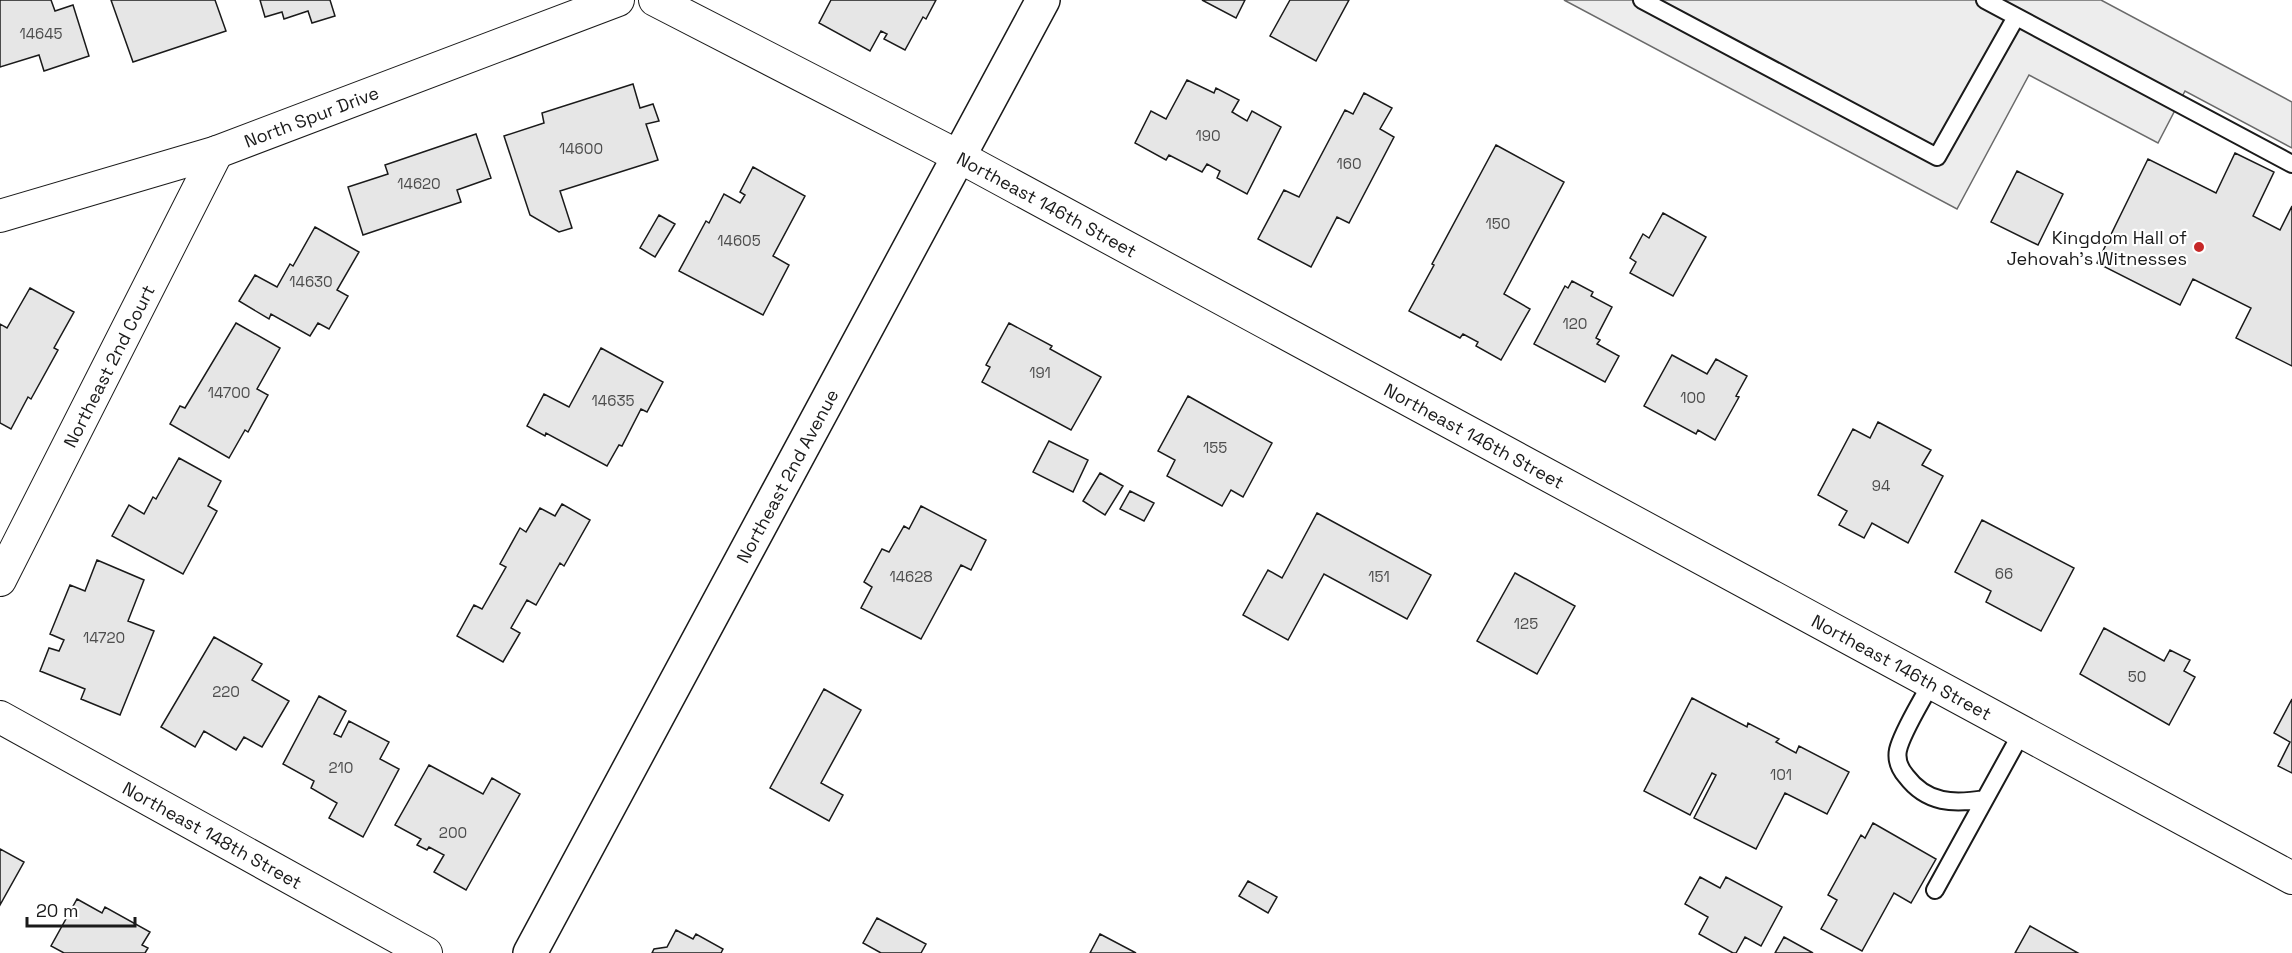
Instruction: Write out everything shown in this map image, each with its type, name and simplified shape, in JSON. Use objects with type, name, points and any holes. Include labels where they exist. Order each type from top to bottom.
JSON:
[{"type":"street","name":"North Spur Drive","points":[[0,216],[217,152],[618,0]]},
{"type":"street","name":"Northeast 146th Street","points":[[655,0],[958,156],[2292,878]]},
{"type":"street","name":"Northeast 2nd Avenue","points":[[530,953],[1043,0]]},
{"type":"street","name":"Northeast 2nd Court","points":[[0,580],[217,152]]},
{"type":"street","name":"Northeast 148th Street","points":[[0,717],[426,953]]},
{"type":"lane","points":[[1642,0],[1937,157],[2016,17]]},
{"type":"lane","points":[[1985,0],[2292,164]]},
{"type":"lane","points":[[1931,683],[1898,751],[1899,764],[1912,784],[1924,794],[1938,801],[1959,802],[1985,799]]},
{"type":"lane","points":[[1935,890],[2022,732]]},
{"type":"shaded area","points":[[1564,0],[2101,0],[2292,102],[2292,148],[2185,91],[2158,143],[2029,75],[1957,209]]},
{"type":"building","points":[[0,0],[51,0],[55,11],[73,5],[89,56],[44,71],[39,55],[0,67]]},
{"type":"building","points":[[111,0],[215,0],[226,31],[133,62]]},
{"type":"building","points":[[260,0],[330,0],[335,16],[312,23],[308,11],[284,19],[282,12],[265,17]]},
{"type":"building","points":[[831,0],[936,0],[926,19],[923,17],[905,50],[884,39],[887,34],[881,31],[870,51],[819,23]]},
{"type":"building","points":[[1202,0],[1245,0],[1236,18]]},
{"type":"building","points":[[1290,0],[1349,0],[1316,61],[1270,36]]},
{"type":"building","points":[[1187,80],[1214,93],[1216,88],[1239,100],[1232,112],[1247,121],[1252,111],[1281,127],[1247,194],[1217,178],[1220,171],[1207,164],[1202,172],[1169,155],[1166,160],[1135,143],[1151,111],[1166,119]]},
{"type":"building","points":[[633,84],[640,108],[653,104],[659,121],[646,124],[658,160],[560,191],[572,228],[559,232],[530,215],[504,136],[544,123],[542,113]]},
{"type":"building","points":[[1364,93],[1392,108],[1380,129],[1394,137],[1349,223],[1337,217],[1311,267],[1258,239],[1284,190],[1299,197],[1345,110],[1353,114]]},
{"type":"building","points":[[476,134],[491,178],[457,190],[461,202],[363,235],[348,187],[388,174],[385,165]]},
{"type":"building","points":[[1496,145],[1564,182],[1504,294],[1530,309],[1501,360],[1476,346],[1478,342],[1463,334],[1460,338],[1409,311]]},
{"type":"building","name":"Kingdom Hall of Jehovah's Witnesses","points":[[2235,153],[2274,172],[2253,216],[2280,230],[2292,206],[2292,366],[2236,338],[2251,308],[2193,279],[2180,305],[2097,263],[2148,159],[2216,193]]},
{"type":"building","points":[[753,167],[805,196],[773,256],[789,265],[763,315],[679,271],[706,221],[709,223],[724,194],[740,203],[745,195],[740,192]]},
{"type":"building","points":[[2017,171],[2063,194],[2038,245],[1991,222]]},
{"type":"building","points":[[1663,213],[1706,237],[1673,296],[1630,273],[1636,262],[1630,258],[1643,234],[1649,238]]},
{"type":"building","points":[[659,215],[675,224],[655,257],[640,248]]},
{"type":"building","points":[[315,227],[359,252],[337,290],[348,296],[329,329],[318,323],[310,336],[271,314],[269,319],[239,301],[255,275],[277,287],[290,264],[293,266]]},
{"type":"building","points":[[1572,281],[1593,292],[1591,296],[1612,307],[1596,338],[1600,340],[1597,344],[1619,356],[1605,382],[1534,344],[1565,286],[1568,288]]},
{"type":"building","points":[[30,288],[74,312],[54,348],[58,350],[31,399],[28,397],[11,429],[0,423],[0,324],[7,328]]},
{"type":"building","points":[[236,323],[280,348],[257,389],[268,395],[248,432],[245,430],[229,458],[170,424],[180,406],[185,408]]},
{"type":"building","points":[[1009,323],[1052,346],[1050,349],[1101,377],[1071,430],[982,382],[990,367],[986,365]]},
{"type":"building","points":[[601,348],[663,382],[647,412],[641,409],[622,446],[619,445],[607,466],[546,433],[545,436],[527,426],[544,394],[569,407]]},
{"type":"building","points":[[1672,355],[1707,374],[1716,359],[1747,376],[1736,396],[1739,397],[1715,440],[1698,430],[1696,434],[1644,406]]},
{"type":"building","points":[[1188,396],[1272,443],[1243,497],[1231,490],[1222,506],[1167,476],[1175,460],[1158,451]]},
{"type":"building","points":[[1878,422],[1931,450],[1922,465],[1943,476],[1908,543],[1872,523],[1864,538],[1839,525],[1847,511],[1818,495],[1853,429],[1870,438]]},
{"type":"building","points":[[1049,441],[1088,460],[1073,492],[1033,472]]},
{"type":"building","points":[[179,458],[221,481],[208,506],[217,511],[183,574],[112,536],[129,505],[144,514],[153,497],[156,499]]},
{"type":"building","points":[[1100,473],[1123,486],[1105,515],[1083,501]]},
{"type":"building","points":[[1130,491],[1154,503],[1144,521],[1120,509]]},
{"type":"building","points":[[562,504],[590,520],[564,566],[560,563],[536,605],[527,600],[511,628],[520,633],[503,662],[457,636],[474,605],[482,609],[506,567],[500,564],[520,528],[526,532],[540,508],[555,516]]},
{"type":"building","points":[[921,506],[986,540],[971,570],[961,565],[921,639],[861,608],[872,587],[864,582],[882,549],[889,552],[904,526],[909,529]]},
{"type":"building","points":[[1317,513],[1431,575],[1407,619],[1324,574],[1288,640],[1243,615],[1268,570],[1282,578]]},
{"type":"building","points":[[1982,520],[2074,568],[2041,631],[1986,602],[1991,591],[1955,572]]},
{"type":"building","points":[[97,560],[144,580],[128,621],[154,631],[120,715],[81,699],[85,689],[40,671],[49,648],[59,651],[64,640],[50,634],[70,585],[85,591]]},
{"type":"building","points":[[1515,573],[1575,606],[1537,674],[1477,641]]},
{"type":"building","points":[[2104,628],[2164,661],[2170,650],[2190,660],[2184,671],[2195,677],[2169,725],[2080,674]]},
{"type":"building","points":[[214,637],[262,664],[252,680],[289,701],[262,747],[244,737],[236,750],[204,731],[195,747],[161,727]]},
{"type":"building","points":[[824,689],[861,710],[821,783],[843,795],[829,821],[770,788]]},
{"type":"building","points":[[319,696],[346,711],[334,734],[341,737],[349,721],[389,742],[380,759],[399,769],[363,837],[329,818],[337,803],[311,788],[314,781],[283,764]]},
{"type":"building","points":[[1692,698],[1747,727],[1748,723],[1779,739],[1776,742],[1796,753],[1799,746],[1849,772],[1827,814],[1785,793],[1756,849],[1694,818],[1716,775],[1712,773],[1690,815],[1644,791]]},
{"type":"building","points":[[2292,699],[2292,773],[2278,766],[2290,742],[2274,733]]},
{"type":"building","points":[[429,765],[483,794],[492,778],[520,794],[466,890],[434,872],[444,855],[429,847],[427,850],[417,845],[421,839],[395,825]]},
{"type":"building","points":[[1873,823],[1936,859],[1911,903],[1894,893],[1862,951],[1821,929],[1837,900],[1828,895],[1861,835],[1865,838]]},
{"type":"building","points":[[0,849],[24,862],[0,905]]},
{"type":"building","points":[[1700,877],[1720,888],[1726,877],[1782,907],[1761,946],[1745,937],[1736,953],[1733,953],[1699,934],[1708,917],[1685,904]]},
{"type":"building","points":[[1248,881],[1277,897],[1268,913],[1239,896]]},
{"type":"building","points":[[77,899],[102,913],[105,907],[150,932],[142,945],[148,948],[145,953],[64,953],[51,946]]},
{"type":"building","points":[[877,918],[926,944],[921,953],[881,953],[863,943]]},
{"type":"building","points":[[2030,926],[2078,953],[2015,953]]},
{"type":"building","points":[[676,930],[693,939],[696,934],[723,949],[721,953],[652,953],[654,949],[667,947]]},
{"type":"building","points":[[1100,934],[1136,953],[1090,953]]},
{"type":"building","points":[[1784,937],[1813,953],[1775,953]]},
{"type":"place","name":"Kingdom Hall of Jehovah's Witnesses","points":[[2199,247]]}]
